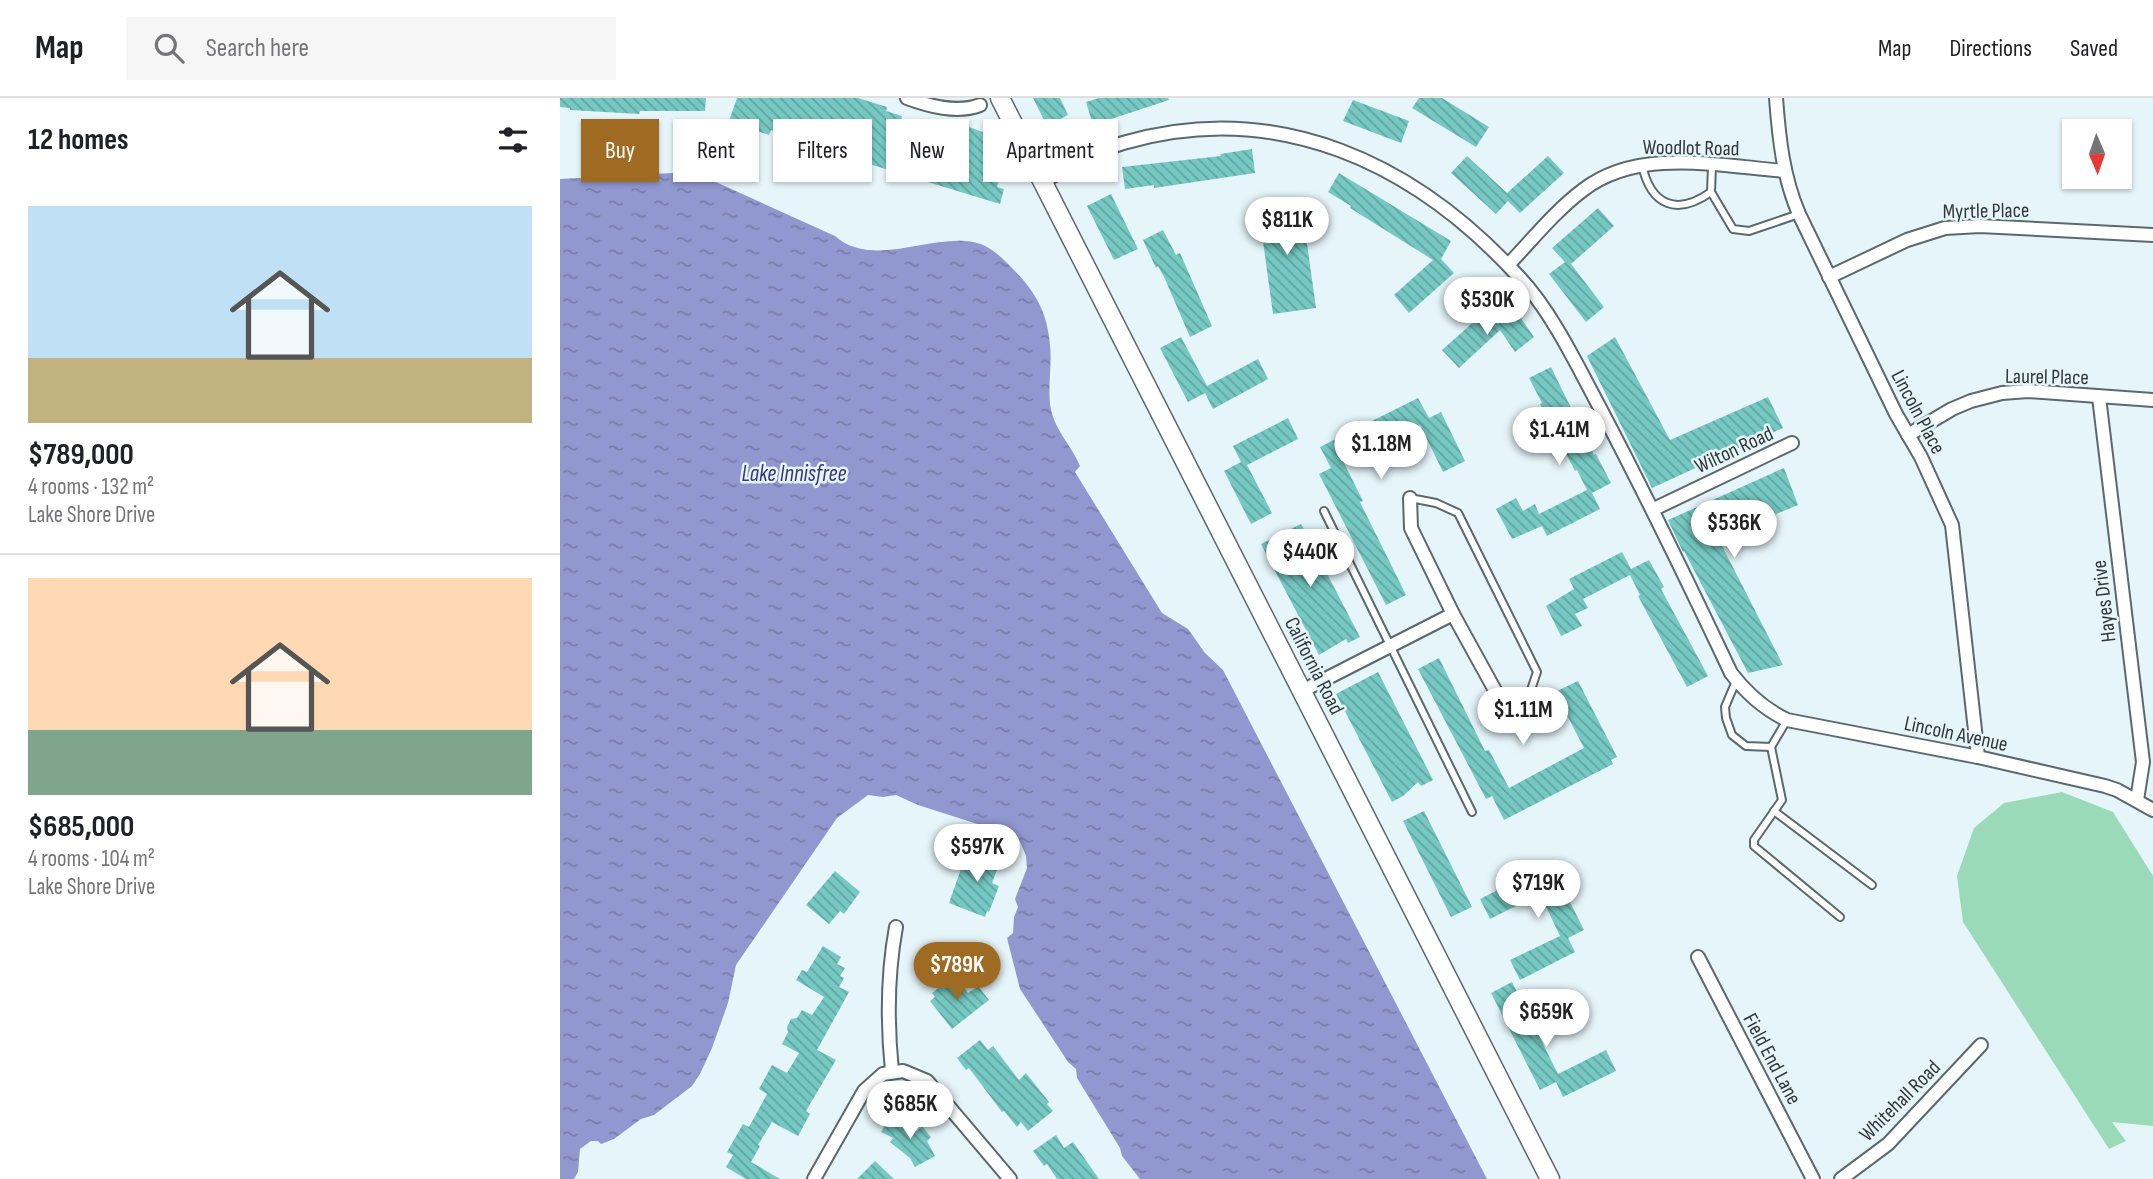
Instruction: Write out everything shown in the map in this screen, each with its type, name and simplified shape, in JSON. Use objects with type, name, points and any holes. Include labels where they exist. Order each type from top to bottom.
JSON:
[{"type":"main road","name":"California Road","points":[[1000,98],[1010,119]]},
{"type":"main road","name":"California Road","points":[[1042,182],[1550,1179]]},
{"type":"street","points":[[906,98],[952,109],[980,105]]},
{"type":"street","name":"Lincoln Place","points":[[1776,98],[1779,141],[1798,214],[1952,525],[1978,757]]},
{"type":"street","name":"Lincoln Avenue","points":[[1118,145],[1162,132],[1232,125],[1279,130],[1321,139],[1386,168],[1448,208],[1521,278],[1566,346],[1654,509],[1736,680],[1753,698],[1787,720],[1978,757],[2105,786],[2153,810]]},
{"type":"street","name":"Woodlot Road","points":[[1507,265],[1583,190],[1615,172],[1642,165],[1676,163],[1785,171]]},
{"type":"street","name":"Myrtle Place","points":[[1829,277],[1907,240],[1945,228],[1980,226],[2153,235]]},
{"type":"street","name":"Laurel Place","points":[[1908,435],[1952,409],[1971,401],[2002,394],[2028,391],[2153,400]]},
{"type":"street","name":"Hayes Drive","points":[[2099,397],[2143,762],[2137,800]]},
{"type":"street","name":"Wilton Road","points":[[1654,509],[1792,443]]},
{"type":"street","points":[[1410,498],[1411,528],[1452,614],[1497,694],[1522,717]]},
{"type":"street","points":[[1302,691],[1452,614]]},
{"type":"street","points":[[892,1071],[887,1023],[890,962],[896,927]]},
{"type":"street","name":"Field End Lane","points":[[1698,957],[1813,1179]]},
{"type":"street","name":"Whitehall Road","points":[[1841,1179],[1888,1144],[1981,1045]]},
{"type":"street","points":[[814,1179],[864,1091],[875,1079],[892,1071],[915,1074],[928,1081],[1010,1179]]},
{"type":"lane","points":[[1642,165],[1649,188],[1668,204],[1688,205],[1711,192]]},
{"type":"lane","points":[[1712,166],[1711,192],[1733,229],[1749,231],[1798,214]]},
{"type":"lane","points":[[1410,498],[1436,503],[1458,513],[1537,671],[1522,717]]},
{"type":"lane","points":[[1324,511],[1472,812]]},
{"type":"lane","points":[[1736,680],[1725,707],[1732,735],[1746,746],[1771,747]]},
{"type":"lane","points":[[1787,720],[1771,747],[1782,800],[1754,840],[1756,850],[1840,917]]},
{"type":"lane","points":[[1774,811],[1872,885]]},
{"type":"green space","points":[[2062,792],[2113,812],[2153,876],[2153,1126],[2112,1122],[2126,1141],[2109,1149],[1963,922],[1957,876],[1974,828],[2004,803]]},
{"type":"water","name":"Lake Innisfree","points":[[673,173],[673,182],[716,182],[835,236],[849,245],[864,249],[897,249],[949,241],[977,243],[997,254],[1031,289],[1046,320],[1052,413],[1058,429],[1080,466],[1075,472],[1162,613],[1188,629],[1205,653],[1223,670],[1487,1179],[1140,1179],[1122,1156],[1120,1148],[1077,1078],[1076,1069],[1068,1062],[1020,989],[1007,938],[1013,933],[1018,907],[1015,899],[1027,868],[1026,856],[1018,837],[918,805],[896,795],[868,795],[837,818],[736,965],[728,1003],[712,1048],[692,1086],[654,1115],[641,1119],[614,1139],[601,1144],[591,1141],[580,1149],[578,1172],[574,1179],[560,1179],[560,179],[581,178],[581,182],[659,182],[659,174]]},
{"type":"building","points":[[560,98],[706,98],[705,111],[640,111],[639,114],[570,110],[560,107]]},
{"type":"building","points":[[737,98],[858,98],[887,107],[886,111],[902,116],[901,119],[886,119],[886,169],[872,165],[872,119],[773,119],[773,131],[769,135],[759,132],[759,119],[730,119]]},
{"type":"building","points":[[1033,98],[1060,98],[1068,115],[1060,119],[1044,119]]},
{"type":"building","points":[[1099,98],[1169,100],[1111,119],[1091,119],[1086,102]]},
{"type":"building","points":[[1419,98],[1442,98],[1489,127],[1476,147],[1412,108]]},
{"type":"building","points":[[1353,100],[1409,121],[1401,143],[1343,121]]},
{"type":"building","points":[[969,127],[983,132],[983,182],[998,182],[997,187],[1004,189],[1000,204],[928,182],[969,182]]},
{"type":"building","points":[[1252,149],[1255,173],[1154,188],[1154,185],[1125,189],[1122,167],[1221,156],[1220,154]]},
{"type":"building","points":[[1467,156],[1507,193],[1548,156],[1564,173],[1520,213],[1508,201],[1496,214],[1451,173]]},
{"type":"building","points":[[1339,173],[1451,241],[1441,259],[1454,273],[1409,313],[1394,295],[1433,260],[1328,192]]},
{"type":"building","points":[[1111,194],[1138,249],[1114,260],[1087,206]]},
{"type":"building","points":[[1301,201],[1316,308],[1273,314],[1258,205]]},
{"type":"building","points":[[1598,208],[1614,226],[1571,264],[1604,307],[1586,322],[1549,274],[1565,262],[1552,248]]},
{"type":"building","points":[[1163,230],[1176,255],[1180,253],[1212,326],[1190,337],[1165,279],[1158,266],[1156,268],[1143,240]]},
{"type":"building","points":[[1487,310],[1498,324],[1516,311],[1534,337],[1515,352],[1500,330],[1459,368],[1442,350]]},
{"type":"building","points":[[1181,337],[1207,386],[1258,359],[1268,379],[1213,409],[1205,393],[1188,402],[1160,348]]},
{"type":"building","points":[[1615,337],[1670,440],[1768,397],[1783,428],[1652,488],[1587,356]]},
{"type":"building","points":[[1551,367],[1594,455],[1596,454],[1611,483],[1592,493],[1600,509],[1547,536],[1542,526],[1512,539],[1496,509],[1516,498],[1523,511],[1535,504],[1539,514],[1587,490],[1540,404],[1542,403],[1529,378]]},
{"type":"building","points":[[1418,398],[1429,418],[1441,412],[1465,461],[1443,472],[1420,425],[1344,463],[1406,595],[1386,605],[1319,474],[1331,468],[1320,447]]},
{"type":"building","points":[[1288,418],[1298,439],[1247,465],[1272,513],[1251,524],[1224,471],[1241,462],[1233,446]]},
{"type":"building","points":[[1784,468],[1798,505],[1718,538],[1783,665],[1748,673],[1668,520]]},
{"type":"building","points":[[1301,524],[1360,637],[1348,643],[1346,639],[1319,655],[1261,544]]},
{"type":"building","points":[[1622,552],[1631,569],[1649,560],[1664,587],[1661,589],[1708,676],[1687,687],[1638,596],[1640,595],[1630,575],[1583,599],[1588,608],[1575,614],[1582,626],[1561,636],[1546,606],[1574,589],[1569,579]]},
{"type":"building","points":[[1439,658],[1485,751],[1489,750],[1509,788],[1584,748],[1555,692],[1578,681],[1617,757],[1611,760],[1613,764],[1504,820],[1492,796],[1486,799],[1418,669]]},
{"type":"building","points":[[1378,672],[1433,780],[1421,786],[1418,782],[1392,802],[1336,694]]},
{"type":"building","points":[[1424,811],[1472,907],[1451,917],[1403,821]]},
{"type":"building","points":[[979,848],[1002,856],[992,883],[999,886],[985,917],[949,903],[962,866],[971,870]]},
{"type":"building","points":[[835,871],[860,892],[844,914],[840,911],[829,924],[806,905]]},
{"type":"building","points":[[1533,872],[1539,885],[1557,876],[1584,930],[1568,938],[1575,952],[1520,980],[1510,960],[1560,936],[1540,894],[1490,919],[1480,899]]},
{"type":"building","points":[[823,946],[841,957],[837,964],[845,968],[840,976],[844,978],[839,987],[849,992],[817,1050],[836,1060],[806,1111],[810,1114],[798,1136],[772,1122],[758,1145],[760,1146],[751,1162],[780,1179],[746,1179],[726,1167],[733,1155],[727,1152],[743,1124],[749,1127],[767,1094],[759,1089],[772,1065],[787,1073],[799,1053],[782,1044],[788,1032],[787,1027],[791,1019],[797,1018],[802,1010],[812,1015],[824,997],[796,980],[802,970],[807,972]]},
{"type":"building","points":[[957,978],[968,993],[978,986],[989,1000],[952,1029],[930,1001],[935,997],[932,993],[947,981],[949,984]]},
{"type":"building","points":[[1512,982],[1558,1074],[1606,1050],[1616,1071],[1563,1097],[1556,1082],[1540,1090],[1491,993]]},
{"type":"building","points":[[980,1040],[988,1050],[993,1046],[1019,1080],[1026,1073],[1049,1102],[1047,1104],[1053,1111],[1028,1131],[1021,1122],[1017,1127],[1004,1111],[1002,1112],[969,1068],[966,1070],[957,1058]]},
{"type":"building","points":[[890,1117],[917,1131],[922,1126],[931,1137],[927,1141],[935,1156],[915,1167],[910,1158],[890,1142],[893,1138],[881,1132]]},
{"type":"building","points":[[1056,1135],[1064,1148],[1073,1142],[1099,1179],[1057,1179],[1047,1164],[1044,1166],[1033,1151]]},
{"type":"building","points":[[875,1161],[894,1179],[857,1179]]}]
